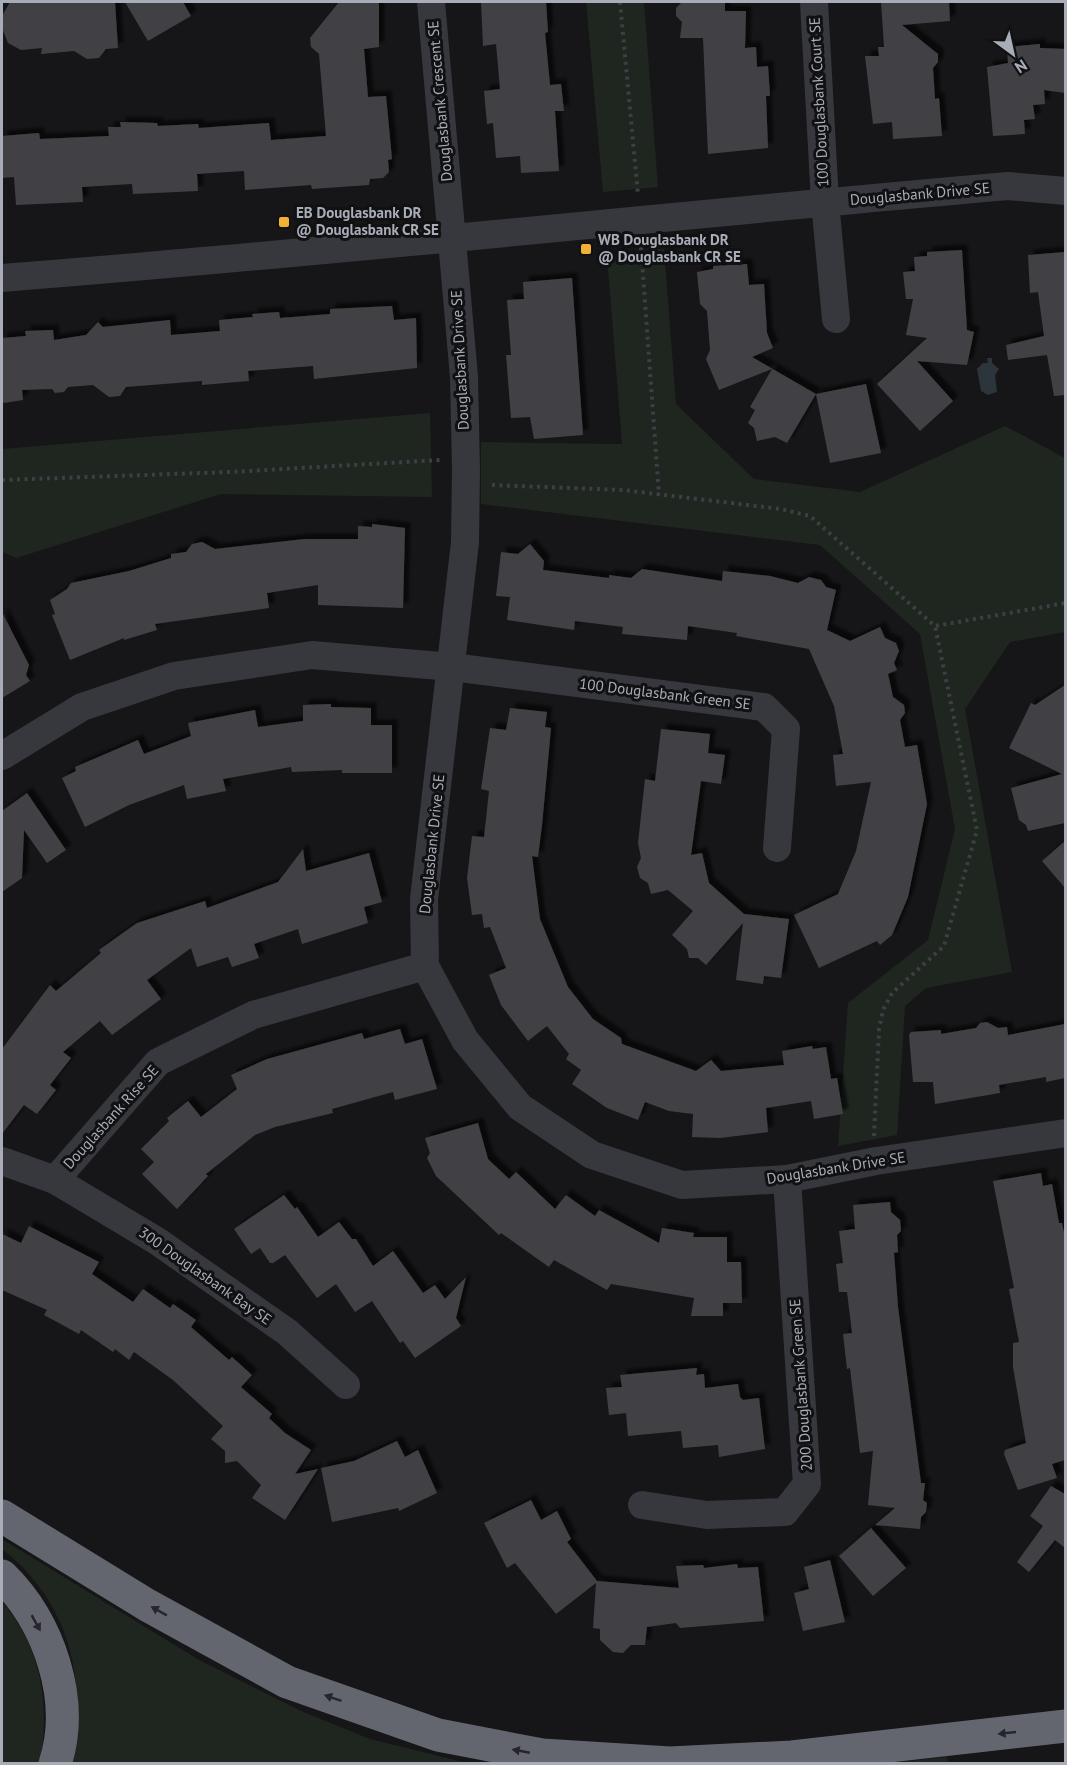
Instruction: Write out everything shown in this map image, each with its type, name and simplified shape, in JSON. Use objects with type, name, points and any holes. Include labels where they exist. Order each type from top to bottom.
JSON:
[{"type":"highway","points":[[2,1516],[147,1605],[287,1682],[438,1735],[543,1755],[670,1763],[792,1757],[1065,1726]]},
{"type":"highway","points":[[2,1576],[34,1619],[53,1655],[61,1698],[60,1749],[55,1764]]},
{"type":"street","name":"Douglasbank Crescent SE","points":[[431,2],[452,237]]},
{"type":"street","name":"100 Douglasbank Court SE","points":[[814,2],[825,202],[836,319]]},
{"type":"street","name":"Douglasbank Drive SE","points":[[2,278],[241,259],[452,237],[1008,186],[1065,191]]},
{"type":"street","name":"Douglasbank Drive SE","points":[[452,237],[464,377],[465,542],[424,899],[425,966],[465,1040],[520,1107],[592,1155],[682,1185],[787,1179],[876,1161],[1065,1133]]},
{"type":"street","points":[[2,756],[82,707],[174,676],[312,655],[452,667]]},
{"type":"street","name":"100 Douglasbank Green SE","points":[[452,667],[764,707],[786,729],[777,848]]},
{"type":"street","name":"Douglasbank Rise SE","points":[[2,1161],[55,1180],[158,1062],[253,1015],[425,966]]},
{"type":"street","name":"200 Douglasbank Green SE","points":[[642,1505],[707,1515],[785,1512],[807,1484],[787,1179]]},
{"type":"street","name":"300 Douglasbank Bay SE","points":[[55,1180],[166,1247],[287,1332],[346,1385]]},
{"type":"path","points":[[2,480],[230,472],[450,459],[489,484],[623,490],[782,509],[810,516],[934,626],[977,830],[944,946],[892,993],[883,1010],[879,1029],[874,1142],[876,1161]]},
{"type":"path","points":[[934,626],[1065,603]]},
{"type":"shaded area","points":[[586,2],[644,2],[658,187],[603,192]]},
{"type":"shaded area","points":[[664,249],[676,404],[754,479],[860,492],[1005,426],[1065,458],[1065,632],[1010,642],[965,709],[1012,972],[926,988],[905,1006],[897,1135],[838,1146],[848,1003],[928,940],[955,829],[920,634],[820,545],[481,504],[481,442],[622,444],[607,255]]},
{"type":"shaded area","points":[[987,358],[992,358],[992,363],[999,369],[995,375],[997,392],[988,395],[981,391],[977,369],[983,363],[988,363]]},
{"type":"shaded area","points":[[430,413],[432,497],[221,494],[16,558],[2,552],[2,449]]},
{"type":"shaded area","points":[[2,1539],[199,1660],[301,1711],[370,1739],[467,1763],[72,1763],[77,1702],[75,1673],[68,1645],[58,1619],[44,1594],[25,1570],[2,1549]]},
{"type":"shaded area","points":[[2,1602],[26,1638],[40,1678],[44,1721],[40,1763],[2,1763]]},
{"type":"shaded area","points":[[947,1757],[948,1763],[891,1763]]},
{"type":"building","points":[[10,2],[115,2],[118,48],[106,49],[99,58],[87,59],[74,51],[41,54],[42,48],[21,50],[8,43],[2,28],[2,16]]},
{"type":"building","points":[[125,2],[183,2],[191,16],[148,41]]},
{"type":"building","points":[[339,2],[379,2],[379,47],[364,49],[368,97],[386,96],[392,159],[388,160],[389,172],[383,178],[370,179],[369,185],[312,189],[311,185],[245,190],[244,171],[197,174],[198,191],[133,194],[132,184],[82,187],[83,202],[16,205],[14,177],[2,178],[2,136],[39,133],[40,139],[109,136],[108,127],[121,127],[120,122],[157,123],[158,126],[198,124],[199,128],[269,123],[271,140],[326,136],[319,54],[311,47],[310,38]]},
{"type":"building","points":[[481,2],[546,2],[548,32],[545,33],[550,85],[561,84],[564,111],[555,111],[559,171],[521,173],[520,156],[496,158],[493,123],[487,124],[484,91],[500,89],[496,44],[483,46]]},
{"type":"building","points":[[682,2],[725,2],[725,11],[746,11],[745,48],[756,47],[757,67],[768,66],[770,96],[766,96],[768,148],[708,154],[703,38],[680,38],[682,22],[676,16],[676,8]]},
{"type":"building","points":[[881,2],[949,2],[950,21],[902,25],[938,54],[938,62],[933,68],[935,99],[939,98],[942,136],[893,139],[892,122],[873,124],[865,56],[879,56],[878,47],[884,47]]},
{"type":"building","points":[[1040,44],[1040,48],[1065,49],[1065,93],[1044,90],[1045,104],[1033,105],[1035,119],[1024,120],[1025,134],[993,136],[987,67],[1008,63],[1007,47]]},
{"type":"building","points":[[962,250],[967,330],[974,332],[967,365],[917,361],[953,401],[920,431],[877,384],[927,338],[906,335],[913,299],[906,299],[903,272],[915,271],[914,257],[927,256],[927,252]]},
{"type":"building","points":[[1065,252],[1065,395],[1054,396],[1047,355],[1008,360],[1006,345],[1044,336],[1038,292],[1030,293],[1028,255]]},
{"type":"building","points":[[747,264],[749,285],[764,284],[767,333],[773,348],[752,357],[816,394],[787,443],[775,437],[757,441],[754,428],[748,423],[755,410],[750,407],[772,369],[719,390],[706,359],[710,350],[707,311],[700,304],[697,272],[713,269],[713,266]]},
{"type":"building","points":[[572,278],[583,435],[534,439],[530,417],[511,418],[506,355],[511,355],[507,300],[524,299],[523,282]]},
{"type":"building","points":[[392,306],[394,320],[416,318],[417,368],[314,379],[313,366],[248,371],[249,381],[202,385],[202,381],[126,387],[120,396],[109,397],[93,385],[68,387],[64,392],[55,393],[52,389],[22,390],[23,400],[4,403],[2,401],[2,338],[26,336],[25,331],[53,330],[54,340],[86,335],[98,322],[103,327],[170,320],[171,335],[220,331],[219,320],[253,317],[252,314],[279,312],[280,318],[330,314],[330,309]]},
{"type":"building","points":[[866,384],[881,453],[830,463],[816,394]]},
{"type":"building","points":[[372,524],[405,528],[403,608],[318,605],[318,585],[267,593],[269,608],[155,624],[157,630],[124,640],[124,638],[70,660],[52,615],[55,614],[50,600],[67,589],[71,583],[129,571],[171,558],[171,554],[186,552],[192,544],[202,542],[215,549],[305,539],[358,539],[358,526],[372,527]]},
{"type":"building","points":[[530,544],[544,561],[543,570],[609,578],[609,575],[631,578],[642,569],[722,581],[723,571],[770,576],[798,583],[809,577],[821,580],[826,587],[836,590],[827,630],[850,641],[880,627],[885,638],[896,643],[899,651],[894,663],[897,670],[888,674],[893,697],[904,705],[905,713],[900,720],[905,747],[917,745],[927,804],[908,897],[892,935],[880,945],[877,941],[819,968],[794,915],[838,894],[856,851],[871,782],[836,786],[833,755],[843,754],[834,706],[809,649],[736,636],[737,633],[688,626],[687,640],[622,634],[623,627],[575,621],[574,630],[507,620],[510,597],[496,596],[501,552],[518,554]]},
{"type":"building","points":[[2,612],[29,665],[26,675],[30,681],[2,698]]},
{"type":"building","points":[[1065,685],[1065,823],[1028,831],[1026,825],[1019,820],[1011,788],[1062,774],[1009,748],[1031,703],[1035,705]]},
{"type":"building","points":[[331,704],[331,707],[371,708],[371,725],[392,725],[392,773],[342,773],[342,770],[292,772],[291,767],[223,779],[226,791],[187,799],[184,785],[129,805],[85,827],[62,778],[76,771],[75,767],[138,740],[144,754],[191,736],[188,723],[255,710],[258,727],[303,721],[303,705]]},
{"type":"building","points":[[510,708],[547,712],[545,727],[551,728],[542,825],[538,857],[532,856],[540,919],[568,987],[593,1019],[621,1038],[622,1044],[696,1071],[711,1060],[721,1071],[784,1065],[782,1051],[812,1046],[813,1049],[826,1047],[831,1079],[837,1078],[843,1114],[814,1119],[811,1101],[766,1108],[768,1132],[720,1138],[692,1137],[693,1114],[669,1111],[645,1102],[638,1120],[607,1108],[572,1084],[581,1070],[566,1059],[569,1054],[547,1026],[528,1041],[501,1005],[489,975],[506,968],[490,927],[484,928],[482,914],[472,915],[467,878],[472,836],[484,837],[489,791],[481,789],[490,728],[506,730]]},
{"type":"building","points":[[661,729],[710,734],[708,753],[725,755],[721,784],[701,781],[691,855],[702,853],[709,883],[744,914],[789,919],[781,978],[764,976],[763,984],[736,980],[743,923],[706,965],[698,958],[689,958],[687,949],[672,935],[693,911],[668,890],[651,894],[648,883],[640,878],[637,867],[641,858],[638,843],[645,779],[655,781]]},
{"type":"building","points":[[27,793],[66,850],[47,863],[24,830],[22,878],[2,892],[2,811]]},
{"type":"building","points":[[1065,841],[1065,888],[1042,861]]},
{"type":"building","points":[[303,849],[306,871],[369,853],[382,902],[364,907],[368,923],[302,944],[298,929],[254,944],[259,958],[232,967],[228,957],[197,967],[191,948],[147,980],[161,999],[112,1035],[100,1021],[63,1052],[71,1058],[50,1085],[56,1090],[37,1114],[24,1105],[2,1134],[2,1049],[50,985],[56,991],[101,953],[99,950],[137,923],[205,901],[207,908],[278,882]]},
{"type":"building","points":[[987,1022],[998,1028],[1007,1027],[1008,1035],[1065,1024],[1065,1078],[1046,1082],[1046,1077],[999,1085],[1000,1093],[935,1104],[933,1082],[913,1082],[909,1035],[911,1032],[941,1030],[941,1034],[976,1028],[980,1023]]},
{"type":"building","points":[[400,1029],[405,1044],[422,1039],[437,1089],[395,1100],[393,1092],[332,1109],[333,1113],[275,1127],[255,1135],[206,1174],[208,1176],[177,1209],[142,1174],[154,1162],[141,1149],[169,1121],[167,1118],[188,1101],[201,1117],[237,1089],[231,1075],[267,1059],[362,1033],[364,1039]]},
{"type":"building","points":[[478,1123],[488,1159],[509,1179],[516,1172],[555,1209],[566,1195],[595,1216],[599,1210],[659,1243],[662,1228],[694,1233],[693,1237],[727,1237],[727,1262],[741,1262],[742,1303],[723,1303],[723,1316],[691,1316],[694,1298],[611,1284],[607,1290],[554,1260],[549,1267],[501,1233],[499,1235],[436,1176],[427,1158],[430,1153],[425,1138]]},
{"type":"building","points":[[1041,1173],[1043,1186],[1052,1184],[1059,1223],[1062,1223],[1065,1238],[1065,1460],[1052,1464],[1057,1478],[1018,1490],[1004,1454],[1005,1450],[1026,1443],[1013,1367],[1013,1343],[1019,1342],[1009,1289],[1014,1288],[993,1181]]},
{"type":"building","points":[[284,1195],[295,1209],[297,1207],[318,1237],[339,1222],[352,1239],[356,1239],[373,1266],[393,1251],[423,1293],[435,1285],[445,1299],[466,1277],[456,1318],[461,1326],[415,1358],[403,1341],[400,1343],[372,1301],[355,1312],[336,1284],[317,1298],[285,1255],[270,1263],[260,1248],[251,1254],[234,1229]]},
{"type":"building","points":[[890,1202],[891,1212],[900,1220],[901,1231],[897,1235],[898,1252],[894,1253],[898,1307],[921,1483],[925,1483],[923,1500],[927,1503],[926,1512],[921,1517],[920,1529],[875,1525],[895,1508],[868,1505],[873,1451],[860,1453],[850,1368],[847,1369],[843,1334],[852,1333],[847,1292],[839,1292],[836,1264],[843,1263],[839,1231],[855,1229],[853,1205]]},
{"type":"building","points":[[29,1226],[99,1262],[92,1274],[133,1302],[143,1289],[170,1308],[173,1304],[196,1320],[191,1327],[229,1360],[232,1357],[252,1375],[241,1387],[272,1414],[269,1418],[285,1433],[311,1450],[295,1474],[318,1469],[285,1520],[252,1498],[261,1485],[237,1461],[225,1463],[225,1451],[211,1439],[223,1426],[173,1380],[134,1352],[129,1360],[115,1349],[113,1352],[81,1330],[79,1334],[44,1315],[47,1310],[2,1290],[2,1234],[21,1243]]},
{"type":"building","points":[[697,1368],[696,1375],[704,1374],[705,1388],[738,1384],[740,1397],[743,1400],[759,1398],[765,1449],[719,1457],[718,1445],[683,1448],[681,1431],[628,1436],[626,1413],[609,1415],[606,1388],[622,1387],[620,1375]]},
{"type":"building","points":[[397,1441],[405,1457],[418,1450],[437,1493],[399,1511],[398,1508],[332,1522],[321,1468],[354,1461]]},
{"type":"building","points":[[1051,1486],[1065,1494],[1065,1548],[1055,1540],[1029,1572],[1017,1562],[1043,1526],[1030,1516]]},
{"type":"building","points":[[531,1500],[541,1520],[557,1511],[571,1539],[567,1542],[597,1581],[679,1588],[676,1566],[703,1565],[704,1568],[737,1564],[738,1568],[758,1567],[764,1621],[680,1628],[676,1623],[647,1627],[645,1645],[631,1645],[623,1653],[613,1652],[600,1640],[600,1629],[593,1628],[596,1583],[556,1614],[515,1563],[507,1568],[484,1523]]},
{"type":"building","points":[[871,1528],[906,1568],[873,1596],[839,1556]]},
{"type":"building","points":[[830,1560],[845,1622],[803,1631],[794,1593],[809,1589],[804,1567]]},
{"type":"place","name":"EB Douglasbank DR @ Douglasbank CR SE","points":[[284,222]]},
{"type":"place","name":"WB Douglasbank DR @ Douglasbank CR SE","points":[[586,249]]}]
